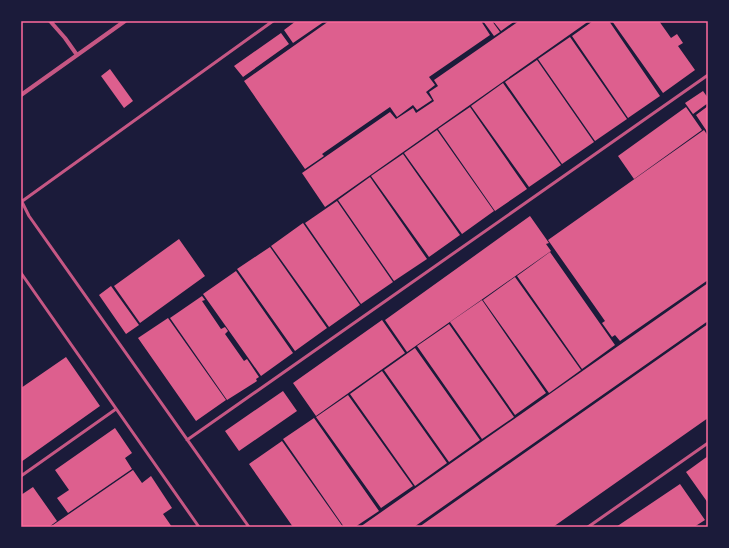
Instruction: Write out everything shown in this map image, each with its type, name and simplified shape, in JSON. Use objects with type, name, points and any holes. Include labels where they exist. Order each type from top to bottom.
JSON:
[{"type":"street","points":[[50,21],[77,55]]},
{"type":"street","points":[[21,95],[125,21]]},
{"type":"lane","points":[[249,527],[29,216],[21,201],[273,21]]},
{"type":"lane","points":[[187,440],[708,75]]},
{"type":"lane","points":[[21,273],[199,527]]},
{"type":"lane","points":[[21,476],[116,409]]},
{"type":"lane","points":[[588,527],[708,444]]},
{"type":"building","points":[[296,21],[325,21],[293,43],[284,30]]},
{"type":"building","points":[[329,21],[481,21],[490,35],[429,77],[435,85],[426,92],[432,100],[417,110],[413,105],[397,117],[390,107],[322,154],[324,156],[305,169],[244,81]]},
{"type":"building","points":[[483,21],[492,21],[500,32],[494,36]]},
{"type":"building","points":[[493,21],[515,21],[501,31]]},
{"type":"building","points":[[519,21],[589,21],[325,207],[302,173],[390,112],[396,119],[413,108],[416,113],[434,101],[429,92],[438,86],[434,80]]},
{"type":"building","points":[[593,21],[609,21],[660,96],[628,118],[572,36]]},
{"type":"building","points":[[612,21],[659,21],[671,38],[677,34],[683,43],[678,46],[695,70],[663,93]]},
{"type":"building","points":[[281,33],[289,44],[243,77],[234,66]]},
{"type":"building","points":[[570,37],[627,119],[595,141],[538,59]]},
{"type":"building","points":[[537,60],[594,142],[562,164],[505,82]]},
{"type":"building","points":[[110,69],[133,101],[124,108],[101,76]]},
{"type":"building","points":[[503,83],[561,165],[529,187],[471,106]]},
{"type":"building","points":[[703,91],[708,98],[708,103],[693,114],[685,103]]},
{"type":"building","points":[[708,106],[708,133],[696,115]]},
{"type":"building","points":[[470,107],[527,189],[495,211],[438,129]]},
{"type":"building","points":[[686,107],[702,130],[634,179],[618,156]]},
{"type":"building","points":[[437,130],[494,211],[462,234],[404,153]]},
{"type":"building","points":[[704,130],[708,136],[708,280],[620,341],[615,335],[612,337],[602,323],[605,321],[548,240]]},
{"type":"building","points":[[403,154],[460,235],[429,257],[371,176]]},
{"type":"building","points":[[370,177],[427,259],[394,281],[338,200]]},
{"type":"building","points":[[337,201],[393,282],[361,304],[305,223]]},
{"type":"building","points":[[530,216],[549,243],[546,244],[551,251],[407,352],[385,320]]},
{"type":"building","points":[[303,223],[360,305],[329,327],[271,246]]},
{"type":"building","points":[[179,239],[205,276],[140,323],[114,286]]},
{"type":"building","points":[[270,247],[327,328],[295,351],[237,269]]},
{"type":"building","points":[[550,252],[615,345],[582,369],[517,276]]},
{"type":"building","points":[[236,271],[293,353],[261,376],[203,294]]},
{"type":"building","points":[[515,277],[581,370],[549,393],[483,300]]},
{"type":"building","points":[[708,283],[708,321],[414,527],[360,527]]},
{"type":"building","points":[[111,286],[139,325],[126,334],[99,295]]},
{"type":"building","points":[[202,296],[205,300],[202,301],[221,329],[225,327],[228,331],[225,334],[244,361],[247,359],[259,377],[256,379],[257,381],[227,400],[170,318]]},
{"type":"building","points":[[482,300],[546,393],[515,415],[450,322]]},
{"type":"building","points":[[168,318],[226,400],[196,421],[138,338]]},
{"type":"building","points":[[382,320],[405,353],[316,416],[293,383]]},
{"type":"building","points":[[449,324],[514,417],[482,439],[417,346]]},
{"type":"building","points":[[708,324],[708,418],[553,527],[419,527]]},
{"type":"building","points":[[415,348],[480,440],[449,462],[384,370]]},
{"type":"building","points":[[66,357],[100,406],[21,462],[21,388]]},
{"type":"building","points":[[382,371],[447,463],[415,486],[350,394]]},
{"type":"building","points":[[283,391],[297,411],[239,451],[225,431]]},
{"type":"building","points":[[348,395],[413,486],[381,508],[316,417]]},
{"type":"building","points":[[314,418],[379,511],[355,527],[344,527],[283,439]]},
{"type":"building","points":[[115,428],[132,453],[125,458],[132,469],[68,513],[57,498],[69,490],[55,470]]},
{"type":"building","points":[[282,441],[343,527],[293,527],[249,464]]},
{"type":"building","points":[[708,456],[708,503],[686,472]]},
{"type":"building","points":[[133,470],[142,483],[151,476],[172,508],[163,514],[172,527],[50,527]]},
{"type":"building","points":[[680,484],[705,520],[694,527],[616,527]]},
{"type":"building","points":[[33,487],[57,521],[49,527],[21,527],[21,495]]}]
